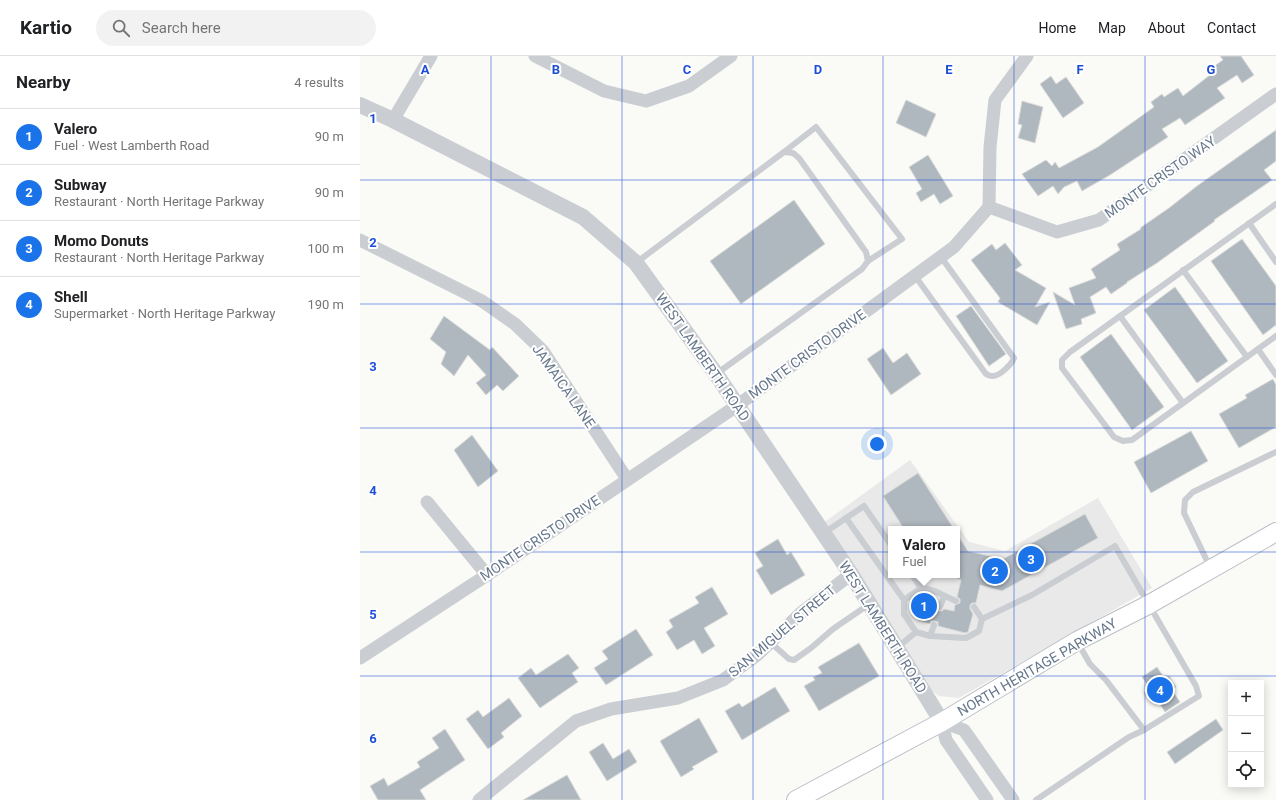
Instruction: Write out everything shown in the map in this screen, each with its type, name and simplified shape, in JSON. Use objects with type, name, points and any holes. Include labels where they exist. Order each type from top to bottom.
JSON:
[{"type":"main road","name":"NORTH HERITAGE PARKWAY","points":[[796,800],[942,722],[1077,641],[1148,605],[1276,532]]},
{"type":"street","points":[[393,120],[431,56]]},
{"type":"street","points":[[535,56],[604,91],[646,101],[689,86],[731,56]]},
{"type":"street","points":[[989,206],[990,147],[995,100],[1027,56]]},
{"type":"street","name":"MONTE CRISTO WAY","points":[[989,206],[1057,232],[1099,220],[1276,94]]},
{"type":"street","name":"WEST LAMBERTH ROAD","points":[[360,105],[393,120],[583,217],[636,263],[738,405],[851,574],[942,722],[946,740],[987,800]]},
{"type":"street","name":"MONTE CRISTO DRIVE","points":[[360,658],[738,405],[954,247],[989,206]]},
{"type":"street","name":"JAMAICA LANE","points":[[360,240],[482,301],[515,324],[543,351],[628,479]]},
{"type":"street","points":[[427,502],[487,574]]},
{"type":"street","name":"SAN MIGUEL STREET","points":[[479,800],[576,721],[611,709],[678,698],[723,680],[757,655],[801,613],[851,574]]},
{"type":"street","points":[[942,722],[964,730],[1013,800]]},
{"type":"lane","points":[[636,263],[816,127],[902,239],[868,261],[862,269],[716,374]]},
{"type":"lane","points":[[784,152],[793,153],[799,158],[866,252],[868,261]]},
{"type":"lane","points":[[1276,204],[1070,352],[1062,360],[1062,368],[1114,437],[1123,441],[1132,440],[1276,336]]},
{"type":"lane","points":[[1249,223],[1276,262]]},
{"type":"lane","points":[[915,276],[986,374],[990,377],[996,376],[1012,363],[1014,358],[941,257]]},
{"type":"lane","points":[[1183,270],[1247,357]]},
{"type":"lane","points":[[1120,316],[1183,403]]},
{"type":"lane","points":[[1258,349],[1276,374]]},
{"type":"lane","points":[[1211,569],[1184,513],[1185,500],[1193,492],[1276,452]]},
{"type":"lane","points":[[824,533],[864,506],[888,541]]},
{"type":"lane","points":[[846,518],[888,577]]},
{"type":"lane","points":[[982,618],[1032,595],[1115,546],[1196,686],[1199,696],[1144,730],[1129,737],[1036,800]]},
{"type":"lane","points":[[888,578],[904,600],[904,614],[916,632],[930,636],[958,635],[966,638],[979,631],[982,618],[974,607]]},
{"type":"lane","points":[[914,578],[920,588]]},
{"type":"lane","points":[[904,600],[920,588],[930,588],[956,601]]},
{"type":"lane","points":[[940,608],[944,596]]},
{"type":"lane","points":[[770,642],[789,659],[794,660],[833,629],[870,604]]},
{"type":"lane","points":[[930,636],[934,625]]},
{"type":"lane","points":[[896,648],[916,632]]},
{"type":"lane","points":[[1077,641],[1090,664],[1106,680],[1144,730]]},
{"type":"shaded area","points":[[910,460],[957,526],[888,526],[888,578],[960,578],[960,529],[969,542],[1005,551],[1098,498],[1152,588],[959,698],[939,696],[932,691],[822,524]]},
{"type":"building","points":[[1220,56],[1241,56],[1254,75],[1242,83],[1237,75],[1217,88],[1225,98],[1185,125],[1180,118],[1162,129],[1168,137],[1110,175],[1082,191],[1077,181],[1064,187],[1058,194],[1053,186],[1038,196],[1022,174],[1046,160],[1052,166],[1055,162],[1059,168],[1098,147],[1154,107],[1151,102],[1162,94],[1164,97],[1178,88],[1183,96],[1215,71],[1213,67],[1223,60]]},
{"type":"building","points":[[1051,76],[1056,84],[1066,77],[1084,103],[1063,118],[1040,84]]},
{"type":"building","points":[[906,100],[936,114],[926,137],[896,123]]},
{"type":"building","points":[[1022,101],[1043,107],[1035,143],[1018,138],[1022,125],[1018,124]]},
{"type":"building","points":[[1276,130],[1276,161],[1264,170],[1272,180],[1214,220],[1215,221],[1157,263],[1111,294],[1106,287],[1090,297],[1096,313],[1081,319],[1082,324],[1066,329],[1053,292],[1075,305],[1069,288],[1096,278],[1091,269],[1120,250],[1117,244],[1141,229],[1140,228],[1197,186]]},
{"type":"building","points":[[928,155],[953,196],[940,204],[934,194],[921,202],[916,193],[922,189],[909,167]]},
{"type":"building","points":[[794,200],[825,244],[741,304],[710,261]]},
{"type":"building","points":[[1242,239],[1276,286],[1276,325],[1263,335],[1211,261]]},
{"type":"building","points":[[1005,243],[1022,265],[1015,270],[1046,288],[1035,307],[1050,302],[1037,325],[998,302],[1000,298],[971,260],[992,244],[996,250]]},
{"type":"building","points":[[1175,287],[1228,361],[1197,383],[1144,310]]},
{"type":"building","points":[[971,306],[1006,354],[989,366],[956,316]]},
{"type":"building","points":[[444,316],[490,350],[492,347],[519,376],[503,391],[497,385],[486,395],[476,383],[486,375],[468,355],[454,376],[441,364],[446,352],[430,339]]},
{"type":"building","points":[[1111,334],[1164,407],[1132,430],[1080,357]]},
{"type":"building","points":[[883,348],[893,363],[907,353],[921,374],[891,395],[867,359]]},
{"type":"building","points":[[1273,379],[1276,385],[1276,427],[1239,448],[1219,414],[1247,398],[1245,395]]},
{"type":"building","points":[[1191,431],[1208,461],[1151,493],[1134,462]]},
{"type":"building","points":[[472,435],[498,471],[478,487],[454,450]]},
{"type":"building","points":[[918,473],[952,526],[902,526],[883,496]]},
{"type":"building","points":[[1085,514],[1098,538],[1002,591],[980,585],[976,603],[972,603],[970,605],[970,609],[973,614],[968,632],[965,633],[938,626],[938,622],[935,621],[931,621],[930,624],[919,621],[909,605],[929,594],[932,595],[937,603],[936,608],[939,611],[944,609],[954,611],[955,605],[960,603],[960,599],[957,597],[961,580],[957,578],[960,578],[960,539],[968,551],[1003,559]]},
{"type":"building","points":[[778,539],[787,555],[791,552],[805,575],[771,595],[756,570],[763,566],[755,553]]},
{"type":"building","points":[[712,587],[728,614],[704,628],[715,646],[702,654],[694,640],[677,650],[666,632],[673,627],[669,620],[699,603],[695,597]]},
{"type":"building","points":[[636,629],[653,655],[606,685],[594,668],[608,659],[602,651]]},
{"type":"building","points":[[859,643],[879,676],[819,711],[804,686],[815,680],[813,677],[822,673],[818,667]]},
{"type":"building","points":[[568,654],[579,668],[572,673],[578,682],[540,708],[518,678],[531,668],[536,675]]},
{"type":"building","points":[[1157,667],[1165,679],[1169,676],[1176,687],[1172,690],[1180,702],[1165,712],[1157,700],[1152,703],[1144,693],[1150,689],[1142,677]]},
{"type":"building","points":[[775,687],[790,711],[742,740],[725,711],[739,703],[742,707]]},
{"type":"building","points":[[509,698],[522,716],[501,733],[504,737],[488,749],[466,719],[478,710],[483,717]]},
{"type":"building","points":[[699,718],[718,752],[692,767],[694,769],[681,777],[660,741]]},
{"type":"building","points":[[1216,719],[1223,730],[1175,764],[1167,752]]},
{"type":"building","points":[[445,729],[465,760],[420,790],[426,800],[378,800],[370,786],[384,778],[388,786],[420,767],[417,762],[439,748],[432,738]]},
{"type":"building","points":[[603,743],[613,759],[629,749],[637,762],[607,781],[589,752]]},
{"type":"building","points":[[567,775],[581,800],[523,800]]},
{"type":"place","name":"Momo Donuts","points":[[1031,559]]},
{"type":"place","name":"Subway","points":[[995,571]]},
{"type":"place","name":"Valero","points":[[924,606]]},
{"type":"place","name":"Shell","points":[[1160,690]]}]
